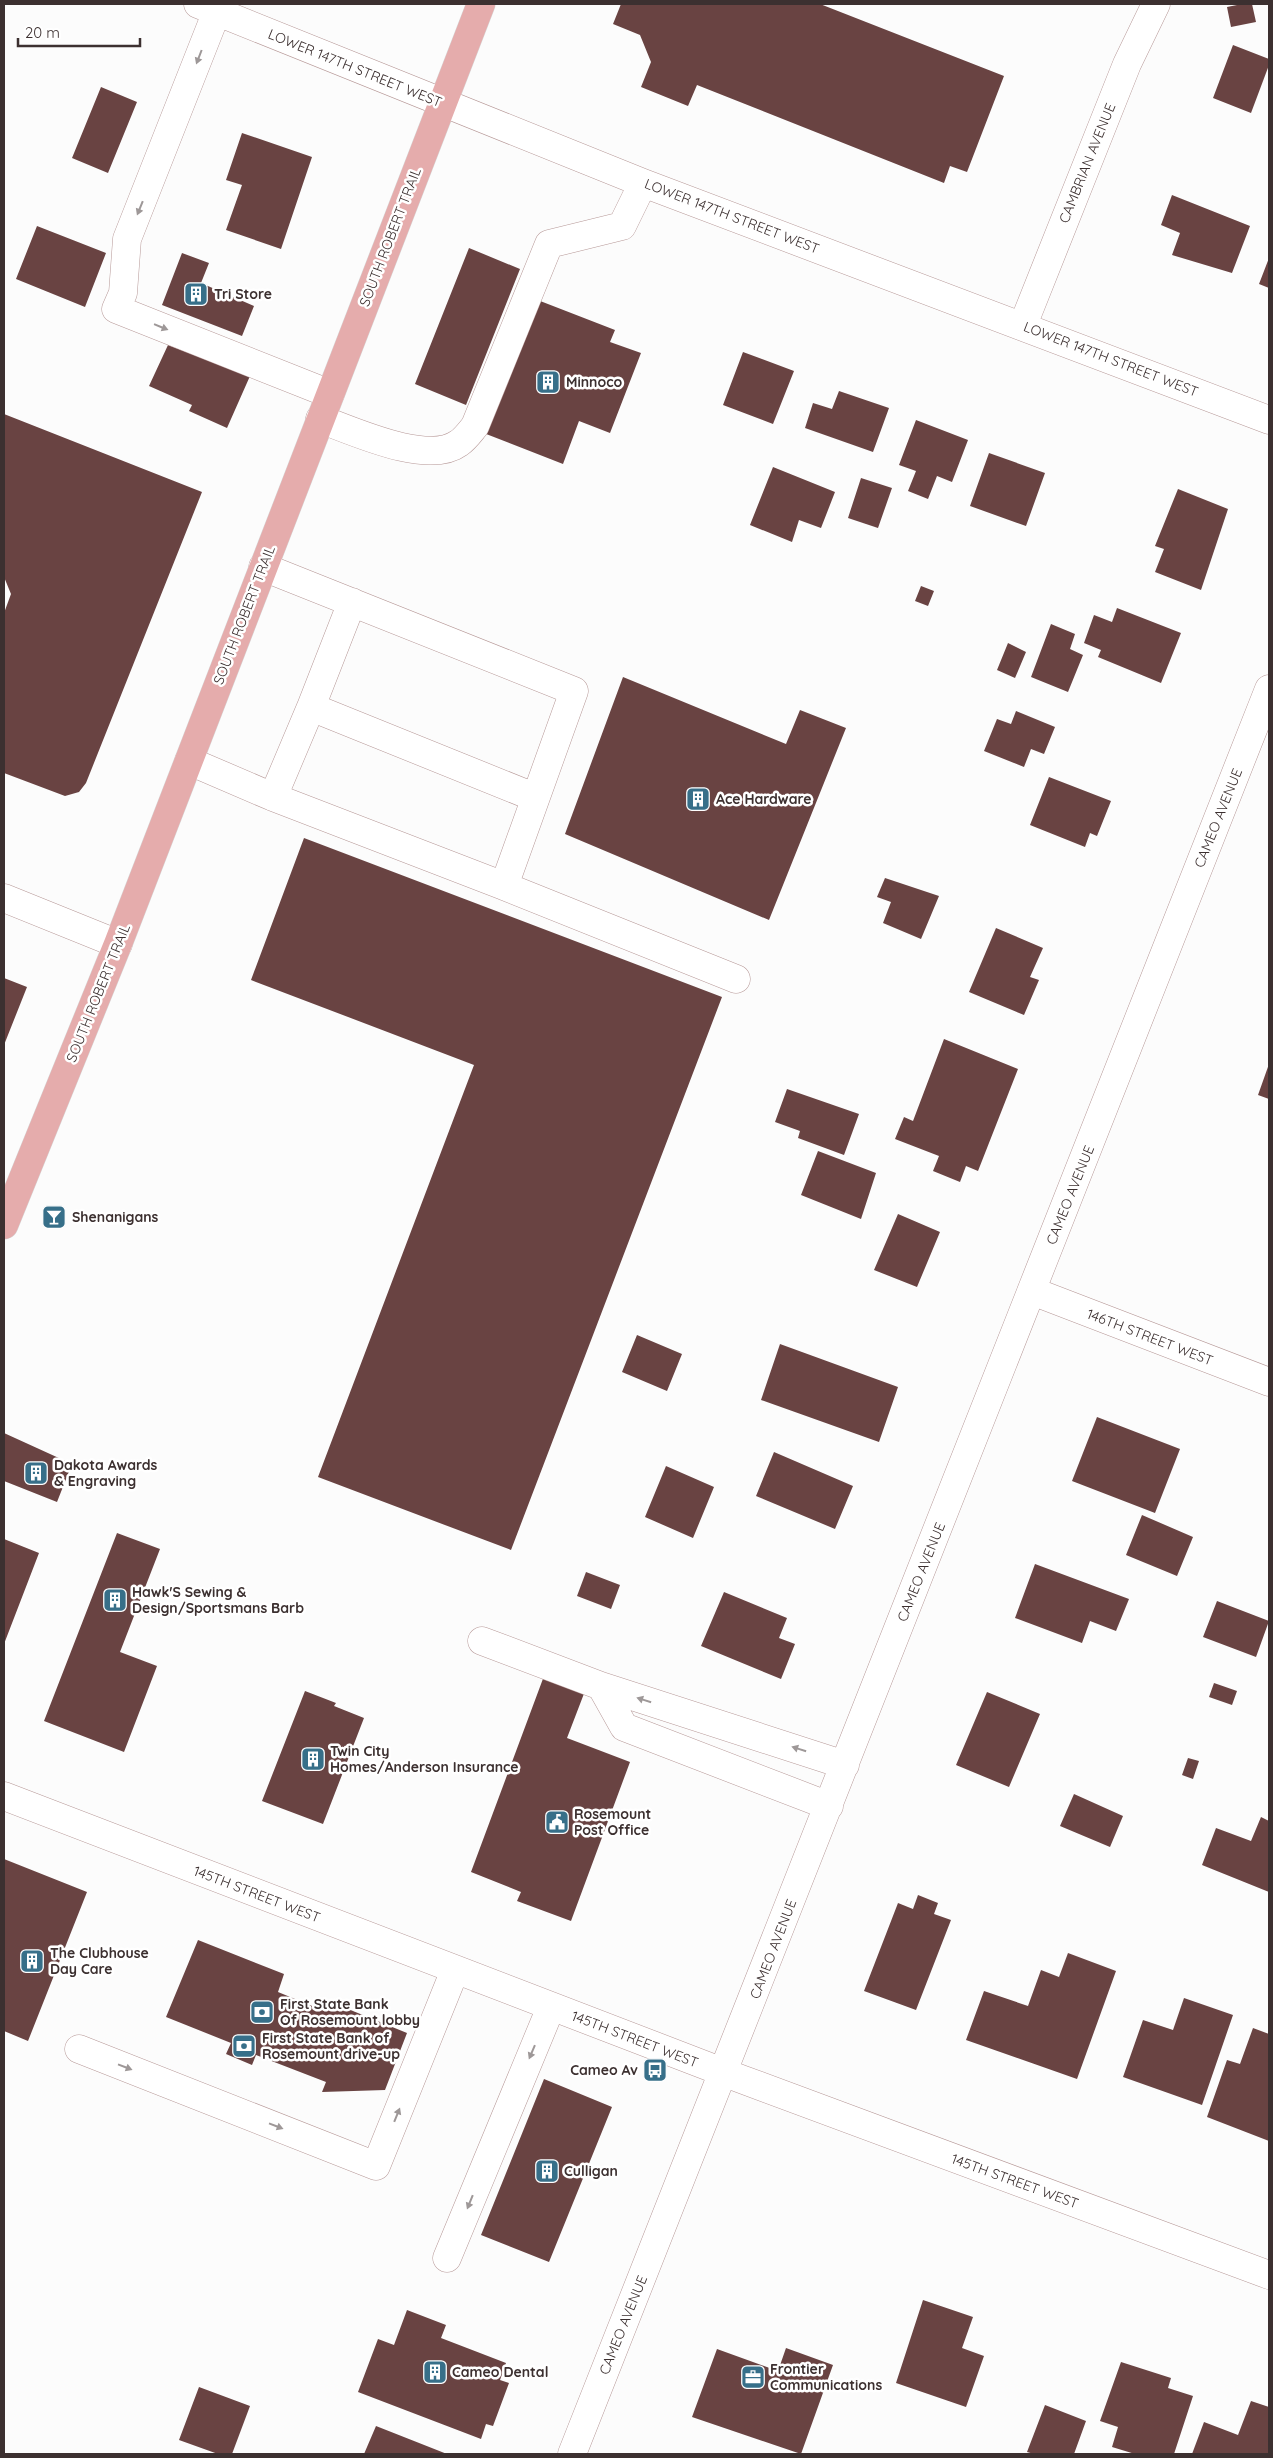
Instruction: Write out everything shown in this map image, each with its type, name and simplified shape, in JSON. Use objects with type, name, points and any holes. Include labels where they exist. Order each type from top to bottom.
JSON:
[{"type":"main road","name":"SOUTH ROBERT TRAIL","points":[[4,1225],[118,944],[441,103],[481,4]]},
{"type":"street","name":"CAMBRIAN AVENUE","points":[[1023,325],[1127,64],[1156,4]]},
{"type":"street","name":"LOWER 147TH STREET WEST","points":[[210,6],[441,103],[643,183],[1023,325],[1269,420]]},
{"type":"street","points":[[210,6],[127,239],[122,293],[116,309],[330,394]]},
{"type":"street","points":[[320,419],[406,450],[435,451],[458,444],[475,426],[549,244],[622,226],[643,183]]},
{"type":"street","points":[[263,567],[574,691],[534,797],[504,886]]},
{"type":"street","points":[[274,797],[352,602]]},
{"type":"street","name":"CAMEO AVENUE","points":[[572,2454],[1032,1291],[1262,729],[1269,689]]},
{"type":"street","points":[[310,708],[534,797]]},
{"type":"street","points":[[189,761],[274,797],[736,978]]},
{"type":"street","points":[[4,898],[118,944]]},
{"type":"street","name":"146TH STREET WEST","points":[[1032,1291],[1269,1382]]},
{"type":"street","points":[[482,1641],[601,1686],[845,1766]]},
{"type":"street","points":[[601,1686],[624,1727],[829,1806]]},
{"type":"street","name":"145TH STREET WEST","points":[[4,1796],[724,2073],[1269,2275]]},
{"type":"street","points":[[79,2049],[376,2166],[455,1970]]},
{"type":"street","points":[[447,2258],[551,2007]]},
{"type":"building","points":[[621,4],[820,4],[1004,76],[967,172],[950,166],[944,183],[697,85],[688,106],[641,87],[651,62],[640,35],[613,24]]},
{"type":"building","points":[[1252,4],[1256,22],[1231,27],[1227,7]]},
{"type":"building","points":[[1233,45],[1269,59],[1269,65],[1251,113],[1213,98]]},
{"type":"building","points":[[101,87],[137,102],[108,173],[72,158]]},
{"type":"building","points":[[242,133],[312,157],[281,249],[226,230],[242,185],[226,180]]},
{"type":"building","points":[[1172,195],[1250,226],[1232,273],[1172,255],[1180,233],[1161,225]]},
{"type":"building","points":[[37,226],[106,253],[85,307],[16,279]]},
{"type":"building","points":[[469,248],[520,269],[466,405],[415,384]]},
{"type":"building","name":"Tri Store","points":[[182,253],[209,263],[201,283],[254,306],[242,336],[162,305]]},
{"type":"building","points":[[1269,258],[1269,288],[1259,284]]},
{"type":"building","name":"Minnoco","points":[[535,299],[615,330],[610,342],[641,353],[610,433],[579,421],[563,464],[481,432]]},
{"type":"building","points":[[168,345],[250,376],[227,428],[189,411],[192,405],[149,386]]},
{"type":"building","points":[[743,352],[794,371],[773,424],[723,405]]},
{"type":"building","points":[[839,391],[889,408],[873,452],[805,428],[813,403],[832,409]]},
{"type":"building","points":[[4,414],[202,492],[86,783],[79,792],[65,796],[4,773],[4,613],[11,594],[4,577]]},
{"type":"building","points":[[916,420],[968,440],[952,482],[937,476],[928,499],[908,491],[916,471],[899,465]]},
{"type":"building","points":[[989,453],[1045,473],[1026,526],[970,506]]},
{"type":"building","points":[[773,467],[835,492],[821,528],[799,520],[792,542],[750,525]]},
{"type":"building","points":[[861,478],[892,488],[878,528],[848,518]]},
{"type":"building","points":[[1178,489],[1228,509],[1201,590],[1155,572],[1164,549],[1155,546]]},
{"type":"building","points":[[921,586],[934,591],[928,606],[915,601]]},
{"type":"building","points":[[1117,608],[1181,633],[1161,683],[1098,657],[1101,650],[1084,643],[1094,615],[1112,622]]},
{"type":"building","points":[[1051,624],[1075,634],[1070,649],[1083,655],[1068,692],[1031,677]]},
{"type":"building","points":[[1008,643],[1026,652],[1015,678],[997,670]]},
{"type":"building","name":"Ace Hardware","points":[[623,677],[786,744],[800,710],[846,728],[769,920],[565,834]]},
{"type":"building","points":[[1016,711],[1055,727],[1044,754],[1031,749],[1024,767],[984,751],[997,719],[1011,724]]},
{"type":"building","points":[[1049,777],[1111,801],[1097,836],[1090,833],[1085,847],[1030,825]]},
{"type":"building","points":[[304,838],[722,997],[511,1550],[318,1477],[474,1065],[251,980]]},
{"type":"building","points":[[885,878],[939,896],[921,939],[883,923],[891,902],[877,897]]},
{"type":"building","points":[[996,928],[1043,948],[1030,977],[1039,980],[1024,1015],[969,992]]},
{"type":"building","points":[[4,978],[27,987],[4,1045]]},
{"type":"building","points":[[944,1039],[1018,1069],[978,1171],[966,1166],[960,1182],[933,1171],[939,1156],[895,1139],[904,1117],[913,1121]]},
{"type":"building","points":[[1269,1064],[1269,1099],[1258,1095]]},
{"type":"building","points":[[787,1089],[859,1114],[844,1155],[798,1138],[800,1131],[775,1122]]},
{"type":"building","points":[[818,1151],[876,1173],[861,1219],[801,1195]]},
{"type":"building","points":[[898,1214],[940,1232],[917,1287],[874,1270]]},
{"type":"building","points":[[637,1335],[682,1354],[667,1391],[622,1372]]},
{"type":"building","points":[[780,1344],[898,1387],[879,1442],[761,1400]]},
{"type":"building","points":[[1097,1417],[1180,1449],[1155,1513],[1072,1481]]},
{"type":"building","name":"Dakota Awards & Engraving","points":[[4,1433],[72,1464],[57,1502],[4,1481]]},
{"type":"building","points":[[774,1452],[853,1486],[835,1529],[756,1496]]},
{"type":"building","points":[[666,1466],[714,1487],[693,1538],[645,1517]]},
{"type":"building","points":[[1142,1515],[1193,1537],[1177,1576],[1126,1555]]},
{"type":"building","name":"Hawk'S Sewing & Design/Sportsmans Barb","points":[[117,1533],[160,1549],[120,1652],[157,1666],[124,1752],[44,1721]]},
{"type":"building","points":[[4,1539],[39,1553],[4,1644]]},
{"type":"building","points":[[1035,1564],[1129,1599],[1116,1631],[1090,1621],[1082,1643],[1015,1618]]},
{"type":"building","points":[[586,1572],[620,1585],[611,1609],[577,1596]]},
{"type":"building","points":[[724,1592],[787,1618],[779,1638],[795,1644],[781,1679],[701,1646]]},
{"type":"building","points":[[1217,1601],[1269,1621],[1256,1657],[1203,1637]]},
{"type":"building","points":[[544,1676],[585,1691],[567,1738],[630,1762],[571,1921],[517,1901],[521,1892],[471,1872]]},
{"type":"building","points":[[1214,1683],[1237,1691],[1232,1705],[1209,1697]]},
{"type":"building","name":"Twin City Homes/Anderson Insurance","points":[[305,1691],[336,1703],[334,1706],[364,1718],[323,1824],[262,1801]]},
{"type":"building","points":[[987,1692],[1040,1714],[1009,1787],[956,1765]]},
{"type":"building","points":[[1188,1758],[1199,1761],[1193,1779],[1182,1775]]},
{"type":"building","points":[[1074,1794],[1123,1816],[1110,1847],[1060,1826]]},
{"type":"building","points":[[1261,1817],[1269,1821],[1269,1892],[1202,1865],[1216,1828],[1251,1841]]},
{"type":"building","name":"The Clubhouse Day Care","points":[[4,1859],[87,1892],[28,2041],[4,2031]]},
{"type":"building","points":[[918,1895],[938,1903],[934,1914],[951,1920],[916,2010],[864,1991],[898,1903],[913,1909]]},
{"type":"building","name":"First State Bank Of Rosemount lobby","points":[[198,1940],[284,1974],[278,1992],[317,2008],[321,1998],[407,2033],[385,2090],[322,2092],[326,2082],[256,2055],[252,2065],[226,2054],[231,2043],[166,2017]]},
{"type":"building","points":[[1068,1953],[1116,1971],[1077,2079],[966,2040],[984,1991],[1028,2006],[1041,1970],[1059,1977]]},
{"type":"building","points":[[1184,1998],[1233,2015],[1202,2105],[1123,2077],[1143,2020],[1173,2030]]},
{"type":"building","points":[[1253,2028],[1269,2034],[1269,2141],[1207,2117],[1227,2060],[1240,2064]]},
{"type":"building","name":"Culligan","points":[[544,2079],[612,2107],[549,2262],[481,2235]]},
{"type":"building","points":[[923,2300],[973,2317],[962,2348],[984,2356],[966,2407],[896,2383]]},
{"type":"building","name":"Cameo Dental","points":[[407,2310],[446,2325],[441,2338],[506,2363],[500,2380],[509,2383],[493,2426],[486,2424],[481,2439],[358,2392],[378,2339],[394,2345]]},
{"type":"building","points":[[786,2348],[833,2365],[801,2454],[692,2417],[717,2349],[778,2371]]},
{"type":"building","points":[[1121,2362],[1171,2378],[1168,2388],[1193,2396],[1174,2454],[1135,2454],[1112,2447],[1118,2427],[1100,2421]]},
{"type":"building","points":[[199,2387],[250,2406],[232,2454],[218,2454],[179,2440]]},
{"type":"building","points":[[1251,2401],[1269,2407],[1269,2454],[1192,2454],[1204,2422],[1238,2435]]},
{"type":"building","points":[[1045,2405],[1086,2421],[1074,2454],[1034,2454],[1027,2452]]},
{"type":"building","points":[[376,2426],[447,2454],[364,2454]]},
{"type":"place","name":"Tri Store","points":[[196,294]]},
{"type":"place","name":"Minnoco","points":[[548,382]]},
{"type":"place","name":"Ace Hardware","points":[[698,799]]},
{"type":"place","name":"Shenanigans","points":[[54,1217]]},
{"type":"place","name":"Dakota Awards & Engraving","points":[[36,1473]]},
{"type":"place","name":"Hawk'S Sewing & Design/Sportsmans Barb","points":[[115,1600]]},
{"type":"place","name":"Twin City Homes/Anderson Insurance","points":[[313,1759]]},
{"type":"place","name":"Rosemount Post Office","points":[[557,1822]]},
{"type":"place","name":"The Clubhouse Day Care","points":[[32,1961]]},
{"type":"place","name":"First State Bank Of Rosemount lobby","points":[[262,2012]]},
{"type":"place","name":"First State Bank of Rosemount drive-up","points":[[244,2046]]},
{"type":"place","name":"Cameo Av","points":[[655,2070]]},
{"type":"place","name":"Culligan","points":[[547,2171]]},
{"type":"place","name":"Cameo Dental","points":[[435,2372]]},
{"type":"place","name":"Frontier Communications","points":[[753,2377]]}]
